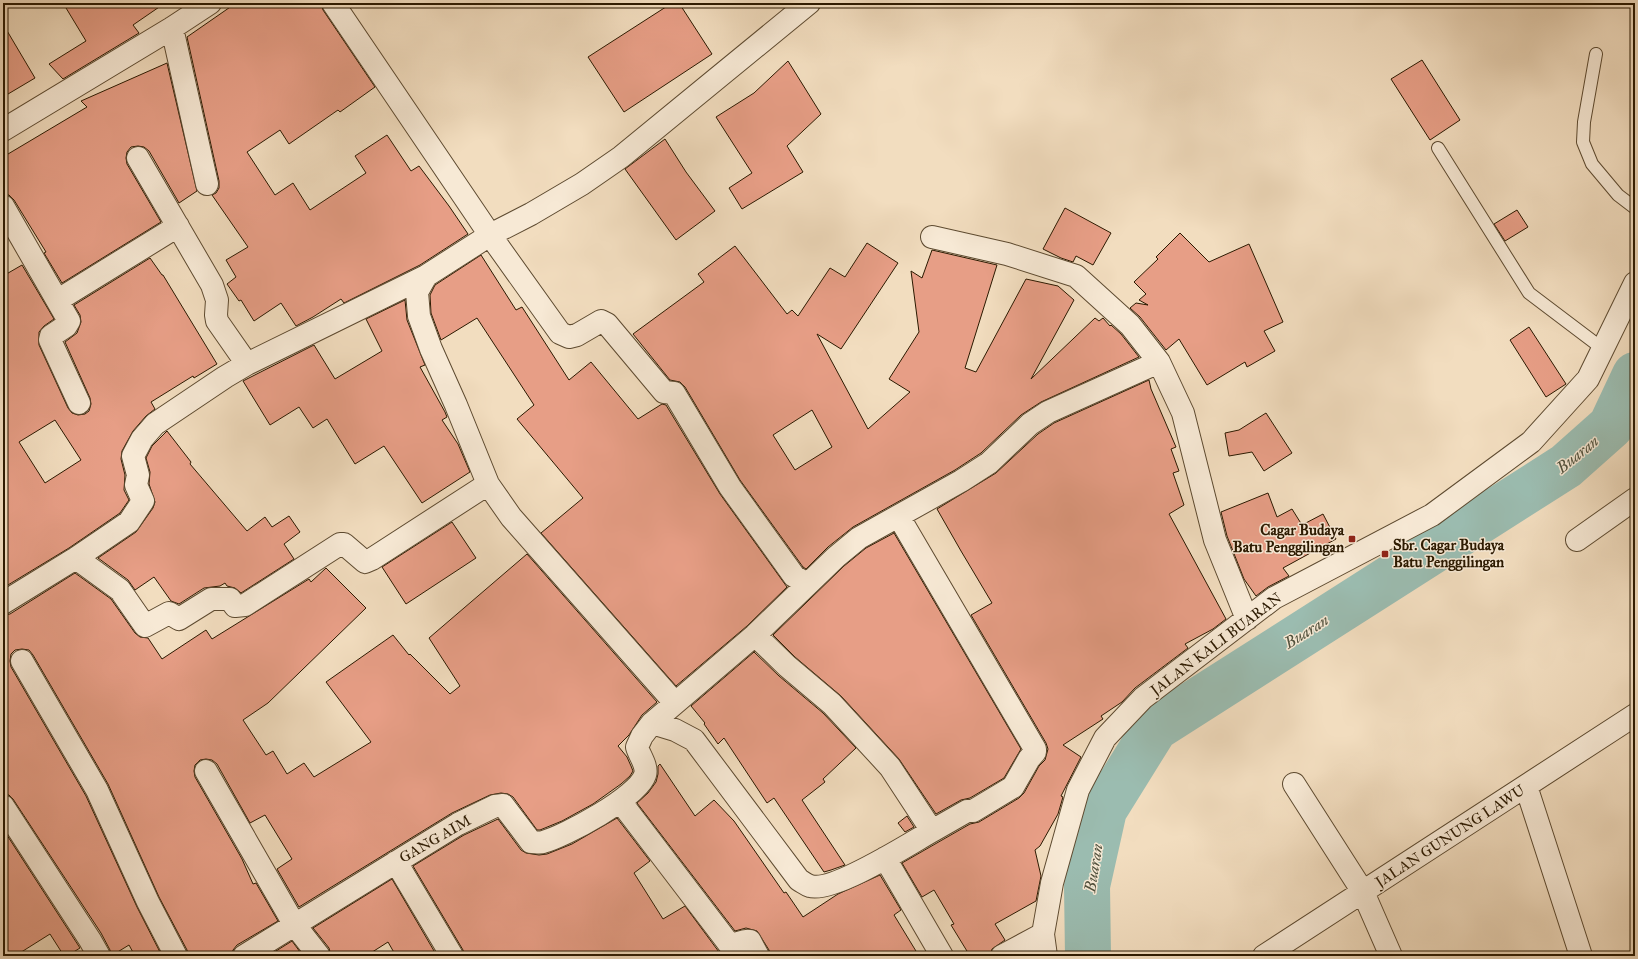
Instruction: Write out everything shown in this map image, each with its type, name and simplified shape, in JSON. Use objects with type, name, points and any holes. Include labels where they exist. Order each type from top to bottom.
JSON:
[{"type":"street","points":[[3,130],[172,28],[210,3]]},
{"type":"street","points":[[333,3],[490,235],[560,333],[569,337],[577,335],[601,322],[605,322],[664,392],[674,392],[734,493],[794,576],[807,584]]},
{"type":"street","points":[[3,602],[76,558],[129,522],[143,501],[136,484],[138,475],[133,456],[142,439],[155,424],[247,364],[426,276],[490,235],[531,214],[582,184],[621,157],[810,3]]},
{"type":"street","points":[[172,28],[207,184]]},
{"type":"street","points":[[138,158],[212,285],[217,300],[217,321],[247,364]]},
{"type":"street","points":[[3,206],[70,321],[66,326],[52,336],[50,340],[79,403]]},
{"type":"street","points":[[58,300],[178,226]]},
{"type":"street","points":[[932,237],[1007,254],[1076,276],[1130,325],[1159,362],[1184,413],[1215,540],[1247,619]]},
{"type":"street","points":[[426,276],[417,292],[419,316],[431,349],[456,405],[488,484],[511,517],[675,704]]},
{"type":"street","name":"JALAN KALI BUARAN","points":[[1046,956],[1043,934],[1052,883],[1078,790],[1105,738],[1143,698],[1274,598],[1432,515],[1531,442],[1588,379],[1635,283]]},
{"type":"street","points":[[899,517],[961,482],[989,463],[1030,424],[1048,412],[1159,362]]},
{"type":"street","points":[[76,558],[120,590],[146,626],[169,613],[179,618],[211,599],[230,599],[235,606],[245,605],[340,544],[344,544],[349,547],[360,559],[365,562],[372,559],[488,484]]},
{"type":"street","points":[[1577,540],[1635,499]]},
{"type":"street","points":[[758,956],[750,941],[744,940],[734,944],[729,944],[620,801],[641,782],[645,775],[646,767],[637,746],[642,736],[652,723],[756,635],[836,557],[859,538],[902,514],[899,517]]},
{"type":"street","points":[[652,723],[674,730],[694,740],[799,880],[811,887],[832,884],[852,876],[967,811],[973,811],[1013,787],[1029,759],[1035,752],[1035,749],[899,517]]},
{"type":"street","points":[[756,635],[787,666],[832,704],[890,767],[932,831]]},
{"type":"street","points":[[22,661],[97,790],[148,902],[176,956]]},
{"type":"street","name":"JALAN GUNUNG LAWU","points":[[1264,956],[1635,715]]},
{"type":"street","points":[[206,771],[294,924],[319,956]]},
{"type":"street","points":[[1294,784],[1363,892],[1391,956]]},
{"type":"street","points":[[1526,786],[1581,956]]},
{"type":"street","name":"GANG AIM","points":[[244,956],[458,824],[495,806],[503,805],[531,842],[542,843],[583,826],[620,801]]},
{"type":"street","points":[[3,806],[99,956]]},
{"type":"street","points":[[885,858],[942,956]]},
{"type":"street","points":[[396,862],[452,956]]},
{"type":"street","points":[[1002,956],[1043,934]]},
{"type":"lane","points":[[1596,54],[1584,122],[1583,142],[1592,164],[1618,195],[1635,208]]},
{"type":"lane","points":[[1438,148],[1529,293],[1603,349]]},
{"type":"building","points":[[63,3],[165,3],[133,25],[139,33],[63,79],[49,64],[86,41]]},
{"type":"building","points":[[236,3],[321,3],[323,10],[375,87],[340,112],[338,110],[289,144],[280,130],[247,152],[275,195],[293,183],[310,210],[366,173],[355,156],[387,135],[411,171],[419,166],[468,234],[420,265],[344,303],[341,299],[296,326],[281,303],[254,321],[241,300],[239,301],[227,284],[236,277],[226,260],[248,247],[212,195],[216,193],[219,188],[219,181],[187,37]]},
{"type":"building","points":[[672,3],[679,3],[712,54],[624,112],[588,57]]},
{"type":"building","points":[[3,24],[35,78],[3,97]]},
{"type":"building","points":[[1422,60],[1460,120],[1430,140],[1391,79]]},
{"type":"building","points":[[788,61],[821,114],[787,146],[803,172],[742,209],[729,188],[752,173],[716,117],[754,93]]},
{"type":"building","points":[[167,63],[197,191],[179,203],[149,151],[144,147],[131,147],[127,152],[127,164],[161,222],[62,283],[44,253],[46,252],[14,200],[9,195],[3,194],[3,157],[87,107],[81,101]]},
{"type":"building","points":[[665,139],[686,172],[715,211],[676,240],[625,169]]},
{"type":"building","points":[[1065,208],[1111,233],[1093,265],[1076,256],[1073,262],[1043,249]]},
{"type":"building","points":[[1517,210],[1528,227],[1505,241],[1494,224]]},
{"type":"building","points":[[1180,233],[1209,262],[1249,244],[1283,322],[1264,331],[1275,351],[1247,367],[1245,362],[1207,385],[1179,339],[1166,350],[1140,317],[1130,308],[1136,303],[1148,305],[1139,300],[1146,294],[1134,282],[1158,259],[1156,257]]},
{"type":"building","points":[[867,243],[898,263],[841,349],[817,334],[868,429],[910,392],[889,379],[919,332],[911,271],[922,278],[932,250],[997,265],[965,368],[976,372],[1026,279],[1058,286],[1074,300],[1031,379],[1095,318],[1099,321],[1103,318],[1110,326],[1111,325],[1121,334],[1139,357],[1041,402],[1021,415],[981,453],[955,470],[853,527],[828,547],[806,569],[803,567],[740,480],[685,387],[680,382],[670,380],[633,334],[704,282],[698,274],[735,246],[787,314],[792,310],[798,316],[830,268],[845,277]],"holes":[[[812,410],[832,447],[795,470],[773,435]]]},
{"type":"building","points":[[481,255],[516,310],[522,307],[569,380],[591,362],[638,419],[662,404],[666,405],[720,494],[787,587],[747,626],[676,686],[541,533],[583,498],[517,419],[534,405],[477,318],[441,340],[431,313],[430,295],[435,285]]},
{"type":"building","points":[[150,258],[163,275],[217,364],[194,378],[193,376],[151,402],[155,409],[146,416],[133,431],[122,451],[121,459],[125,475],[124,490],[129,500],[120,513],[69,548],[3,588],[3,276],[22,265],[54,319],[44,326],[39,332],[39,345],[68,408],[72,413],[78,415],[85,414],[89,411],[91,404],[90,398],[65,342],[77,333],[81,322],[80,315],[74,305]],"holes":[[[55,420],[81,460],[45,483],[19,442]]]},
{"type":"building","points":[[405,300],[407,320],[425,365],[420,367],[445,412],[447,417],[442,420],[458,444],[470,472],[422,503],[384,446],[355,464],[327,419],[313,428],[299,407],[270,425],[243,381],[314,345],[335,379],[382,351],[366,319]]},
{"type":"building","points":[[1529,327],[1566,384],[1546,397],[1510,340]]},
{"type":"building","points":[[1149,380],[1151,389],[1176,447],[1171,449],[1179,471],[1173,473],[1184,505],[1169,514],[1226,619],[1213,629],[1185,644],[1188,648],[1135,688],[1122,702],[1101,716],[1103,719],[1063,745],[1081,757],[1061,796],[1063,797],[1058,814],[1040,846],[1035,850],[1041,876],[1036,901],[995,924],[1005,940],[992,949],[990,956],[970,956],[951,925],[954,924],[934,890],[922,897],[902,863],[970,824],[979,822],[1019,798],[1024,793],[1039,766],[1045,760],[1048,749],[1046,743],[971,615],[992,603],[937,509],[996,473],[1038,434],[1054,423]]},
{"type":"building","points":[[1266,413],[1292,453],[1264,471],[1252,452],[1229,456],[1225,433],[1239,430]]},
{"type":"building","points":[[167,431],[191,462],[190,464],[247,531],[265,517],[272,527],[289,516],[300,532],[284,544],[294,559],[241,593],[235,588],[227,586],[225,583],[220,586],[204,588],[179,604],[171,601],[154,577],[135,590],[128,580],[98,558],[136,532],[153,508],[155,502],[149,484],[150,472],[146,458],[152,446]]},
{"type":"building","points":[[1268,493],[1277,517],[1292,509],[1302,525],[1323,514],[1336,539],[1283,568],[1289,576],[1268,587],[1256,596],[1244,579],[1227,536],[1221,512]]},
{"type":"building","points":[[452,522],[476,558],[406,604],[382,567]]},
{"type":"building","points":[[894,533],[1021,749],[1004,778],[970,798],[961,800],[936,814],[899,759],[841,696],[795,657],[773,635],[844,566],[866,548]]},
{"type":"building","points":[[527,554],[657,702],[642,715],[629,735],[618,746],[627,757],[633,771],[630,776],[593,804],[562,821],[540,830],[537,830],[513,797],[508,794],[501,793],[490,795],[452,813],[299,907],[277,869],[292,859],[265,815],[250,823],[217,764],[212,760],[200,760],[195,765],[195,777],[242,859],[253,884],[256,883],[278,921],[237,945],[233,950],[232,956],[188,956],[187,950],[159,897],[108,784],[33,655],[29,650],[15,650],[11,654],[11,667],[86,796],[137,907],[162,956],[135,956],[129,945],[111,956],[110,950],[101,933],[13,799],[9,795],[3,794],[3,615],[10,614],[75,573],[111,599],[135,633],[140,637],[148,638],[162,659],[206,630],[212,639],[309,579],[311,582],[326,568],[366,608],[268,703],[243,720],[266,755],[273,751],[287,774],[304,763],[314,777],[371,742],[326,682],[393,635],[409,655],[410,654],[450,694],[460,686],[429,638]]},
{"type":"building","points":[[754,652],[779,676],[823,713],[856,748],[823,779],[825,782],[802,800],[845,865],[824,872],[774,798],[767,803],[724,738],[718,744],[704,724],[705,723],[691,706]]},
{"type":"building","points":[[660,764],[695,816],[714,800],[734,821],[784,893],[786,892],[803,917],[838,894],[880,875],[901,910],[894,915],[919,956],[770,956],[769,950],[757,931],[746,928],[735,931],[637,803],[648,793],[656,782],[658,766]]},
{"type":"building","points":[[907,816],[914,827],[905,832],[898,823]]},
{"type":"building","points":[[617,818],[650,861],[634,873],[663,919],[685,906],[719,952],[726,956],[464,956],[463,950],[413,866],[464,835],[498,819],[521,850],[526,853],[539,855],[547,854],[572,844]]},
{"type":"building","points":[[3,829],[80,948],[67,956],[64,956],[50,934],[15,956],[3,956]]},
{"type":"building","points":[[392,879],[437,956],[396,956],[388,942],[366,956],[331,956],[329,948],[313,928]]},
{"type":"building","points":[[292,941],[303,956],[268,956]]},
{"type":"waterway","name":"Buaran","points":[[1088,956],[1087,886],[1104,810],[1155,728],[1566,466],[1611,426],[1635,375]]},
{"type":"place","name":"Cagar Budaya Batu Penggilingan","points":[[1352,539]]},
{"type":"place","name":"Sbr. Cagar Budaya Batu Penggilingan","points":[[1385,554]]}]
